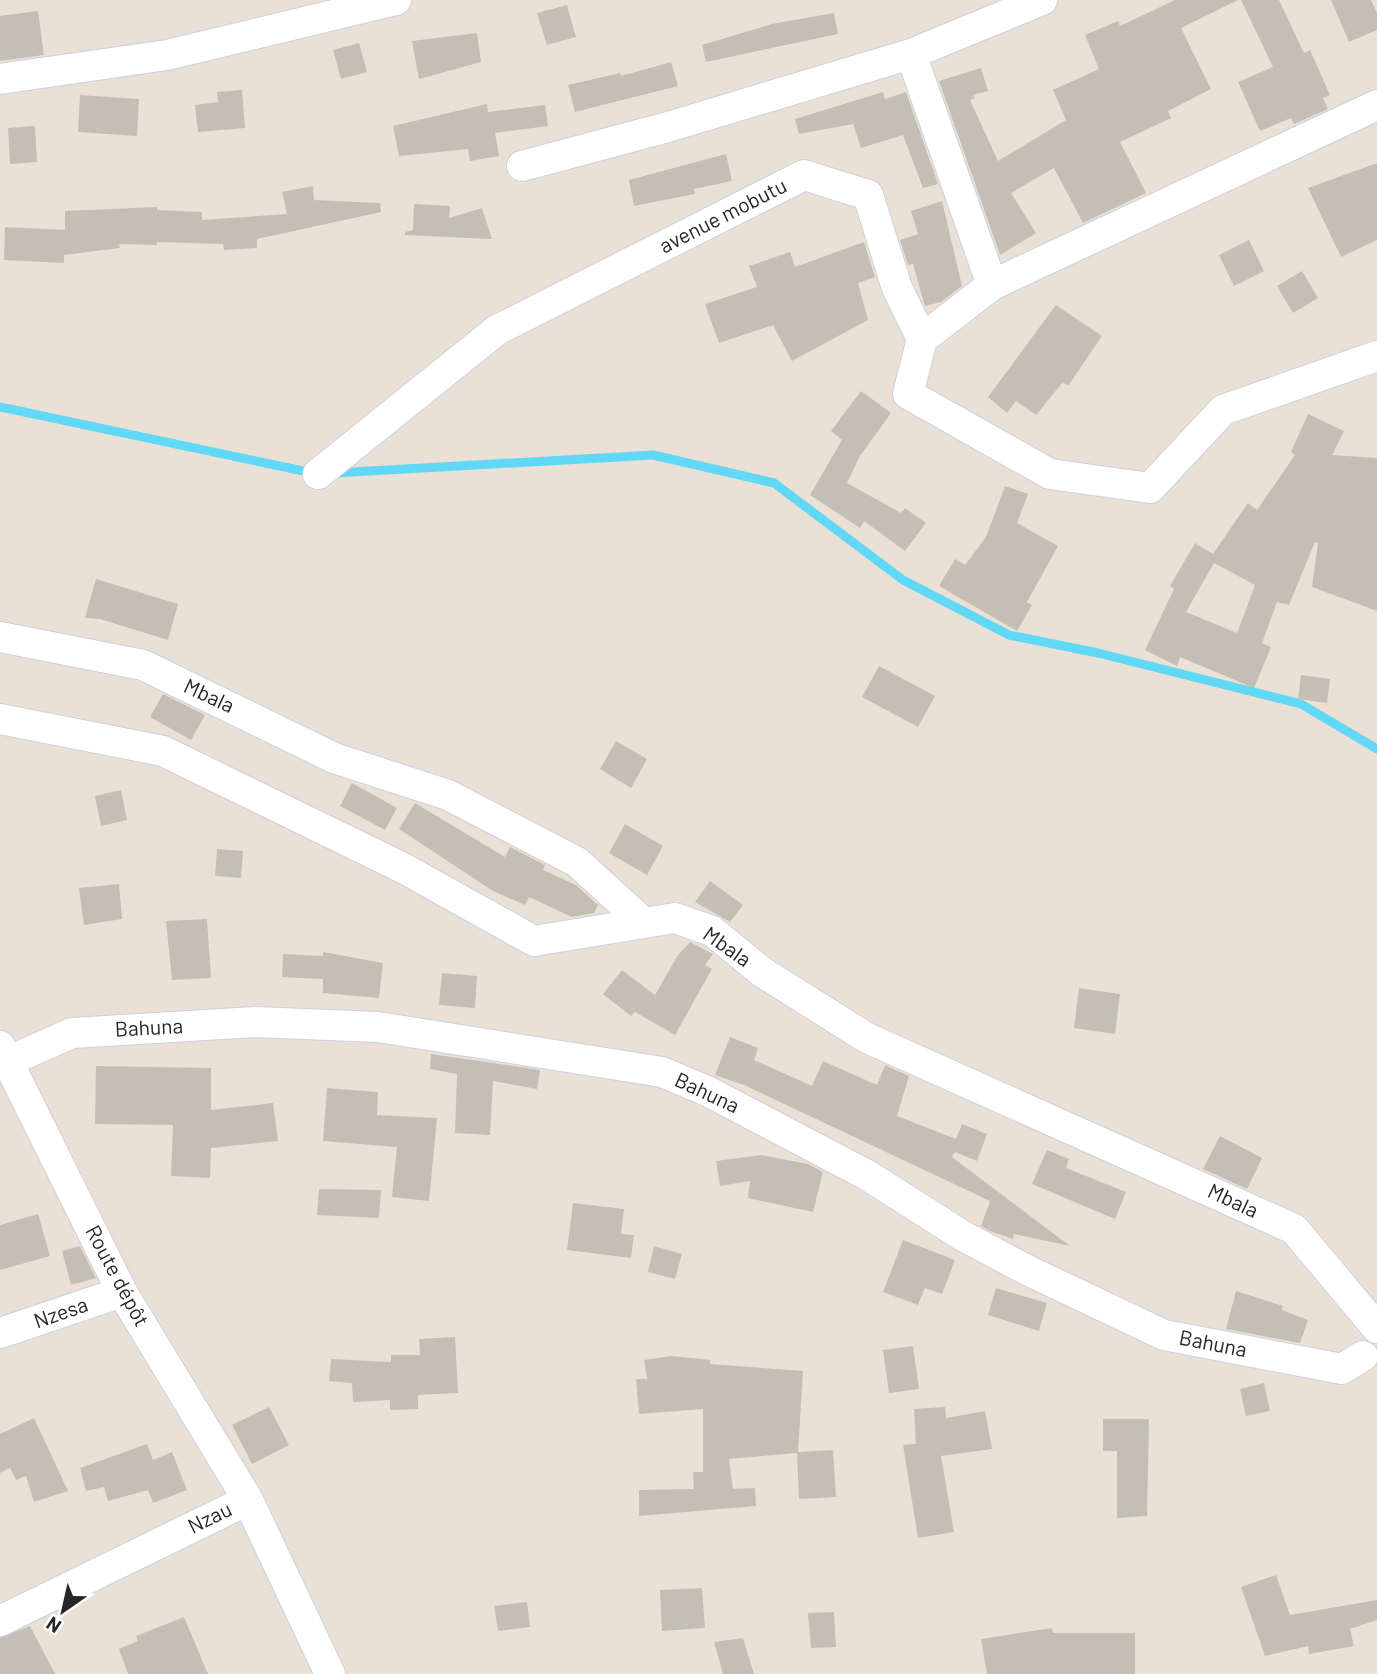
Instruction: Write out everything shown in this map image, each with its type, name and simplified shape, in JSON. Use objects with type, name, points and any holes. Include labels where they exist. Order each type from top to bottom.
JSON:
[{"type":"street","points":[[0,79],[167,55],[396,0]]},
{"type":"street","points":[[522,166],[668,127],[911,54],[1042,0]]},
{"type":"street","points":[[911,54],[992,285]]},
{"type":"street","points":[[1377,105],[992,285],[922,339],[908,394],[1050,474],[1150,488],[1223,411],[1377,356]]},
{"type":"street","name":"avenue mobutu","points":[[318,474],[498,330],[804,174],[868,195],[897,288],[922,339]]},
{"type":"street","name":"Mbala","points":[[0,637],[143,666],[334,758],[448,795],[577,862],[644,923],[675,918],[712,931],[762,972],[867,1038],[1294,1229],[1377,1328]]},
{"type":"street","points":[[0,719],[163,751],[404,868],[534,941],[644,923]]},
{"type":"street","name":"Bahuna","points":[[3,1057],[72,1033],[255,1022],[378,1027],[662,1072],[707,1091],[867,1175],[963,1236],[1029,1271],[1164,1335],[1342,1369],[1363,1356]]},
{"type":"street","name":"Route dépôt","points":[[3,1057],[122,1292],[248,1500]]},
{"type":"street","name":"Nzesa","points":[[0,1333],[122,1292]]},
{"type":"street","name":"Nzau","points":[[0,1620],[248,1500],[330,1674]]},
{"type":"building","points":[[1175,0],[1238,0],[1181,28],[1211,89],[1168,111],[1171,118],[1120,142],[1146,193],[1083,223],[1054,168],[1011,193],[1036,233],[1000,255],[939,81],[981,68],[988,91],[973,95],[975,98],[970,100],[998,161],[1066,120],[1053,90],[1099,69],[1085,35],[1118,21],[1120,26]]},
{"type":"building","points":[[1241,0],[1279,0],[1304,53],[1310,50],[1330,95],[1323,98],[1328,109],[1294,124],[1291,118],[1260,131],[1238,82],[1273,67]]},
{"type":"building","points":[[1331,0],[1371,0],[1377,13],[1377,30],[1349,42]]},
{"type":"building","points":[[567,5],[576,37],[547,45],[537,13]]},
{"type":"building","points":[[38,11],[44,55],[0,61],[0,16]]},
{"type":"building","points":[[834,13],[838,34],[706,62],[702,45],[772,24]]},
{"type":"building","points":[[477,33],[481,62],[419,79],[412,41]]},
{"type":"building","points":[[359,43],[367,72],[341,79],[333,50]]},
{"type":"building","points":[[671,62],[678,86],[575,112],[568,85],[620,73],[621,76]]},
{"type":"building","points":[[242,90],[245,128],[198,132],[195,105],[218,102],[217,92]]},
{"type":"building","points":[[883,92],[885,99],[906,92],[938,184],[923,188],[903,135],[861,148],[853,124],[799,134],[795,119]]},
{"type":"building","points":[[80,95],[139,99],[137,136],[78,132]]},
{"type":"building","points":[[487,104],[488,112],[545,105],[548,126],[495,133],[499,156],[470,161],[468,149],[399,156],[393,126]]},
{"type":"building","points":[[35,126],[37,162],[10,164],[8,128]]},
{"type":"building","points":[[726,154],[732,181],[694,189],[695,194],[634,206],[629,180]]},
{"type":"building","points":[[1377,163],[1377,240],[1341,257],[1308,188]]},
{"type":"building","points":[[313,186],[314,200],[380,203],[381,212],[257,239],[257,248],[224,250],[223,244],[157,242],[157,245],[119,244],[120,248],[64,255],[64,263],[4,260],[5,227],[65,230],[65,211],[157,207],[157,210],[202,212],[202,220],[287,214],[282,192]]},
{"type":"building","points":[[942,201],[962,286],[941,302],[925,306],[913,264],[908,265],[900,240],[918,234],[911,211]]},
{"type":"building","points":[[414,204],[450,206],[449,218],[482,208],[492,239],[405,235],[405,232],[413,230]]},
{"type":"building","points":[[1249,240],[1264,271],[1234,286],[1219,255]]},
{"type":"building","points":[[864,242],[875,277],[858,283],[868,320],[792,361],[773,325],[719,343],[705,304],[757,287],[749,266],[790,252],[795,267]]},
{"type":"building","points":[[1302,271],[1318,298],[1293,313],[1277,286]]},
{"type":"building","points":[[1056,305],[1102,336],[1068,386],[1063,382],[1036,415],[1016,401],[1007,413],[988,397]]},
{"type":"building","points":[[861,391],[891,413],[860,456],[847,483],[901,513],[905,508],[926,523],[905,551],[864,521],[860,528],[810,495],[842,440],[831,431]]},
{"type":"building","points":[[1308,414],[1344,431],[1332,455],[1377,458],[1377,611],[1312,587],[1318,543],[1315,542],[1289,605],[1277,602],[1262,643],[1271,647],[1254,688],[1180,657],[1177,666],[1145,650],[1174,589],[1170,586],[1195,543],[1213,554],[1248,503],[1257,510],[1295,455],[1291,452]],"holes":[[[1214,563],[1255,585],[1237,633],[1186,612]]]},
{"type":"building","points":[[1005,486],[1028,494],[1017,523],[1058,546],[1027,602],[1032,605],[1017,631],[939,586],[955,559],[965,565],[986,537]]},
{"type":"building","points":[[96,579],[178,604],[168,640],[100,619],[85,618]]},
{"type":"building","points":[[879,666],[935,696],[918,727],[862,697]]},
{"type":"building","points":[[1301,675],[1330,679],[1327,703],[1298,699]]},
{"type":"building","points":[[163,694],[205,715],[191,740],[150,717]]},
{"type":"building","points":[[616,741],[647,759],[631,788],[600,769]]},
{"type":"building","points":[[352,783],[397,808],[385,830],[340,806]]},
{"type":"building","points":[[121,790],[127,820],[101,826],[95,796]]},
{"type":"building","points":[[415,803],[505,857],[510,847],[545,865],[543,870],[576,885],[598,905],[594,913],[572,917],[529,897],[525,905],[493,891],[399,829]]},
{"type":"building","points":[[625,824],[663,846],[647,875],[609,853]]},
{"type":"building","points":[[217,849],[243,851],[241,878],[215,876]]},
{"type":"building","points":[[710,881],[743,905],[730,922],[695,902]]},
{"type":"building","points":[[119,884],[122,919],[84,925],[79,888]]},
{"type":"building","points":[[207,919],[211,978],[172,980],[166,921]]},
{"type":"building","points":[[690,942],[713,954],[705,965],[712,969],[675,1035],[635,1012],[631,1016],[603,994],[622,970],[655,995],[678,955]]},
{"type":"building","points":[[323,952],[383,963],[379,998],[323,993],[323,979],[282,977],[283,954],[323,956]]},
{"type":"building","points":[[442,973],[477,976],[475,1008],[439,1005]]},
{"type":"building","points":[[1079,988],[1120,994],[1115,1034],[1074,1028]]},
{"type":"building","points":[[730,1037],[758,1048],[754,1060],[812,1086],[823,1061],[877,1085],[885,1065],[909,1076],[897,1116],[956,1139],[962,1124],[987,1134],[977,1161],[955,1152],[952,1157],[1070,1246],[1014,1234],[1013,1239],[990,1231],[981,1226],[990,1201],[744,1085],[715,1075]]},
{"type":"building","points":[[431,1054],[540,1070],[537,1089],[493,1081],[490,1135],[455,1133],[457,1074],[430,1069]]},
{"type":"building","points":[[96,1066],[211,1068],[211,1110],[273,1103],[278,1141],[211,1148],[210,1178],[171,1176],[173,1125],[95,1124]]},
{"type":"building","points":[[327,1088],[378,1092],[377,1115],[437,1118],[429,1201],[392,1197],[397,1147],[323,1141]]},
{"type":"building","points":[[1220,1136],[1262,1158],[1247,1189],[1203,1169]]},
{"type":"building","points":[[1047,1150],[1069,1159],[1066,1168],[1126,1192],[1115,1219],[1032,1184]]},
{"type":"building","points":[[761,1155],[808,1164],[823,1172],[813,1212],[748,1198],[750,1181],[720,1186],[716,1161]]},
{"type":"building","points":[[319,1189],[381,1190],[379,1218],[317,1215]]},
{"type":"building","points":[[573,1203],[624,1209],[621,1234],[634,1235],[631,1258],[567,1250]]},
{"type":"building","points":[[38,1214],[50,1256],[0,1270],[0,1225]]},
{"type":"building","points":[[903,1240],[955,1260],[942,1294],[925,1288],[918,1305],[883,1292]]},
{"type":"building","points":[[80,1246],[96,1278],[71,1285],[62,1251]]},
{"type":"building","points":[[654,1246],[682,1254],[675,1279],[648,1272]]},
{"type":"building","points":[[996,1288],[1047,1303],[1039,1331],[988,1315]]},
{"type":"building","points":[[1236,1291],[1283,1306],[1282,1310],[1308,1320],[1300,1343],[1226,1329]]},
{"type":"building","points":[[455,1337],[458,1393],[418,1395],[418,1409],[390,1410],[390,1400],[353,1402],[352,1383],[329,1381],[331,1359],[391,1362],[391,1355],[420,1355],[419,1339]]},
{"type":"building","points":[[913,1346],[919,1389],[889,1393],[883,1350]]},
{"type":"building","points":[[672,1356],[710,1360],[710,1364],[803,1371],[798,1452],[833,1450],[836,1497],[799,1499],[797,1453],[729,1459],[733,1489],[755,1488],[756,1506],[639,1516],[639,1490],[694,1489],[693,1472],[703,1472],[703,1409],[639,1414],[636,1379],[647,1379],[644,1360]]},
{"type":"building","points":[[1264,1383],[1270,1411],[1246,1416],[1240,1389]]},
{"type":"building","points":[[269,1407],[289,1445],[252,1464],[232,1425]]},
{"type":"building","points":[[945,1407],[946,1418],[985,1411],[992,1449],[941,1456],[954,1532],[918,1538],[903,1445],[916,1444],[914,1409]]},
{"type":"building","points":[[34,1418],[68,1491],[34,1502],[26,1476],[16,1480],[10,1468],[0,1473],[0,1434]]},
{"type":"building","points":[[1103,1419],[1149,1419],[1147,1516],[1117,1518],[1117,1451],[1103,1451]]},
{"type":"building","points":[[147,1444],[153,1460],[172,1452],[187,1490],[153,1503],[148,1490],[108,1501],[104,1487],[86,1491],[80,1468]]},
{"type":"building","points":[[1276,1575],[1290,1615],[1377,1600],[1377,1620],[1350,1629],[1354,1646],[1309,1654],[1308,1646],[1265,1656],[1241,1587]]},
{"type":"building","points":[[702,1588],[705,1628],[662,1631],[660,1590]]},
{"type":"building","points":[[527,1602],[530,1627],[498,1631],[494,1606]]},
{"type":"building","points":[[834,1612],[836,1647],[811,1648],[808,1613]]},
{"type":"building","points":[[184,1617],[208,1674],[128,1674],[119,1649],[138,1641],[136,1636]]},
{"type":"building","points":[[30,1626],[55,1674],[0,1674],[0,1638]]},
{"type":"building","points":[[1052,1628],[1053,1633],[1135,1633],[1135,1674],[987,1674],[981,1639]]},
{"type":"building","points":[[743,1638],[754,1674],[723,1674],[714,1642]]},
{"type":"waterway","points":[[0,407],[313,473]]},
{"type":"waterway","points":[[334,473],[653,455],[774,483],[903,580],[1009,635],[1098,653],[1301,704],[1377,749]]}]
